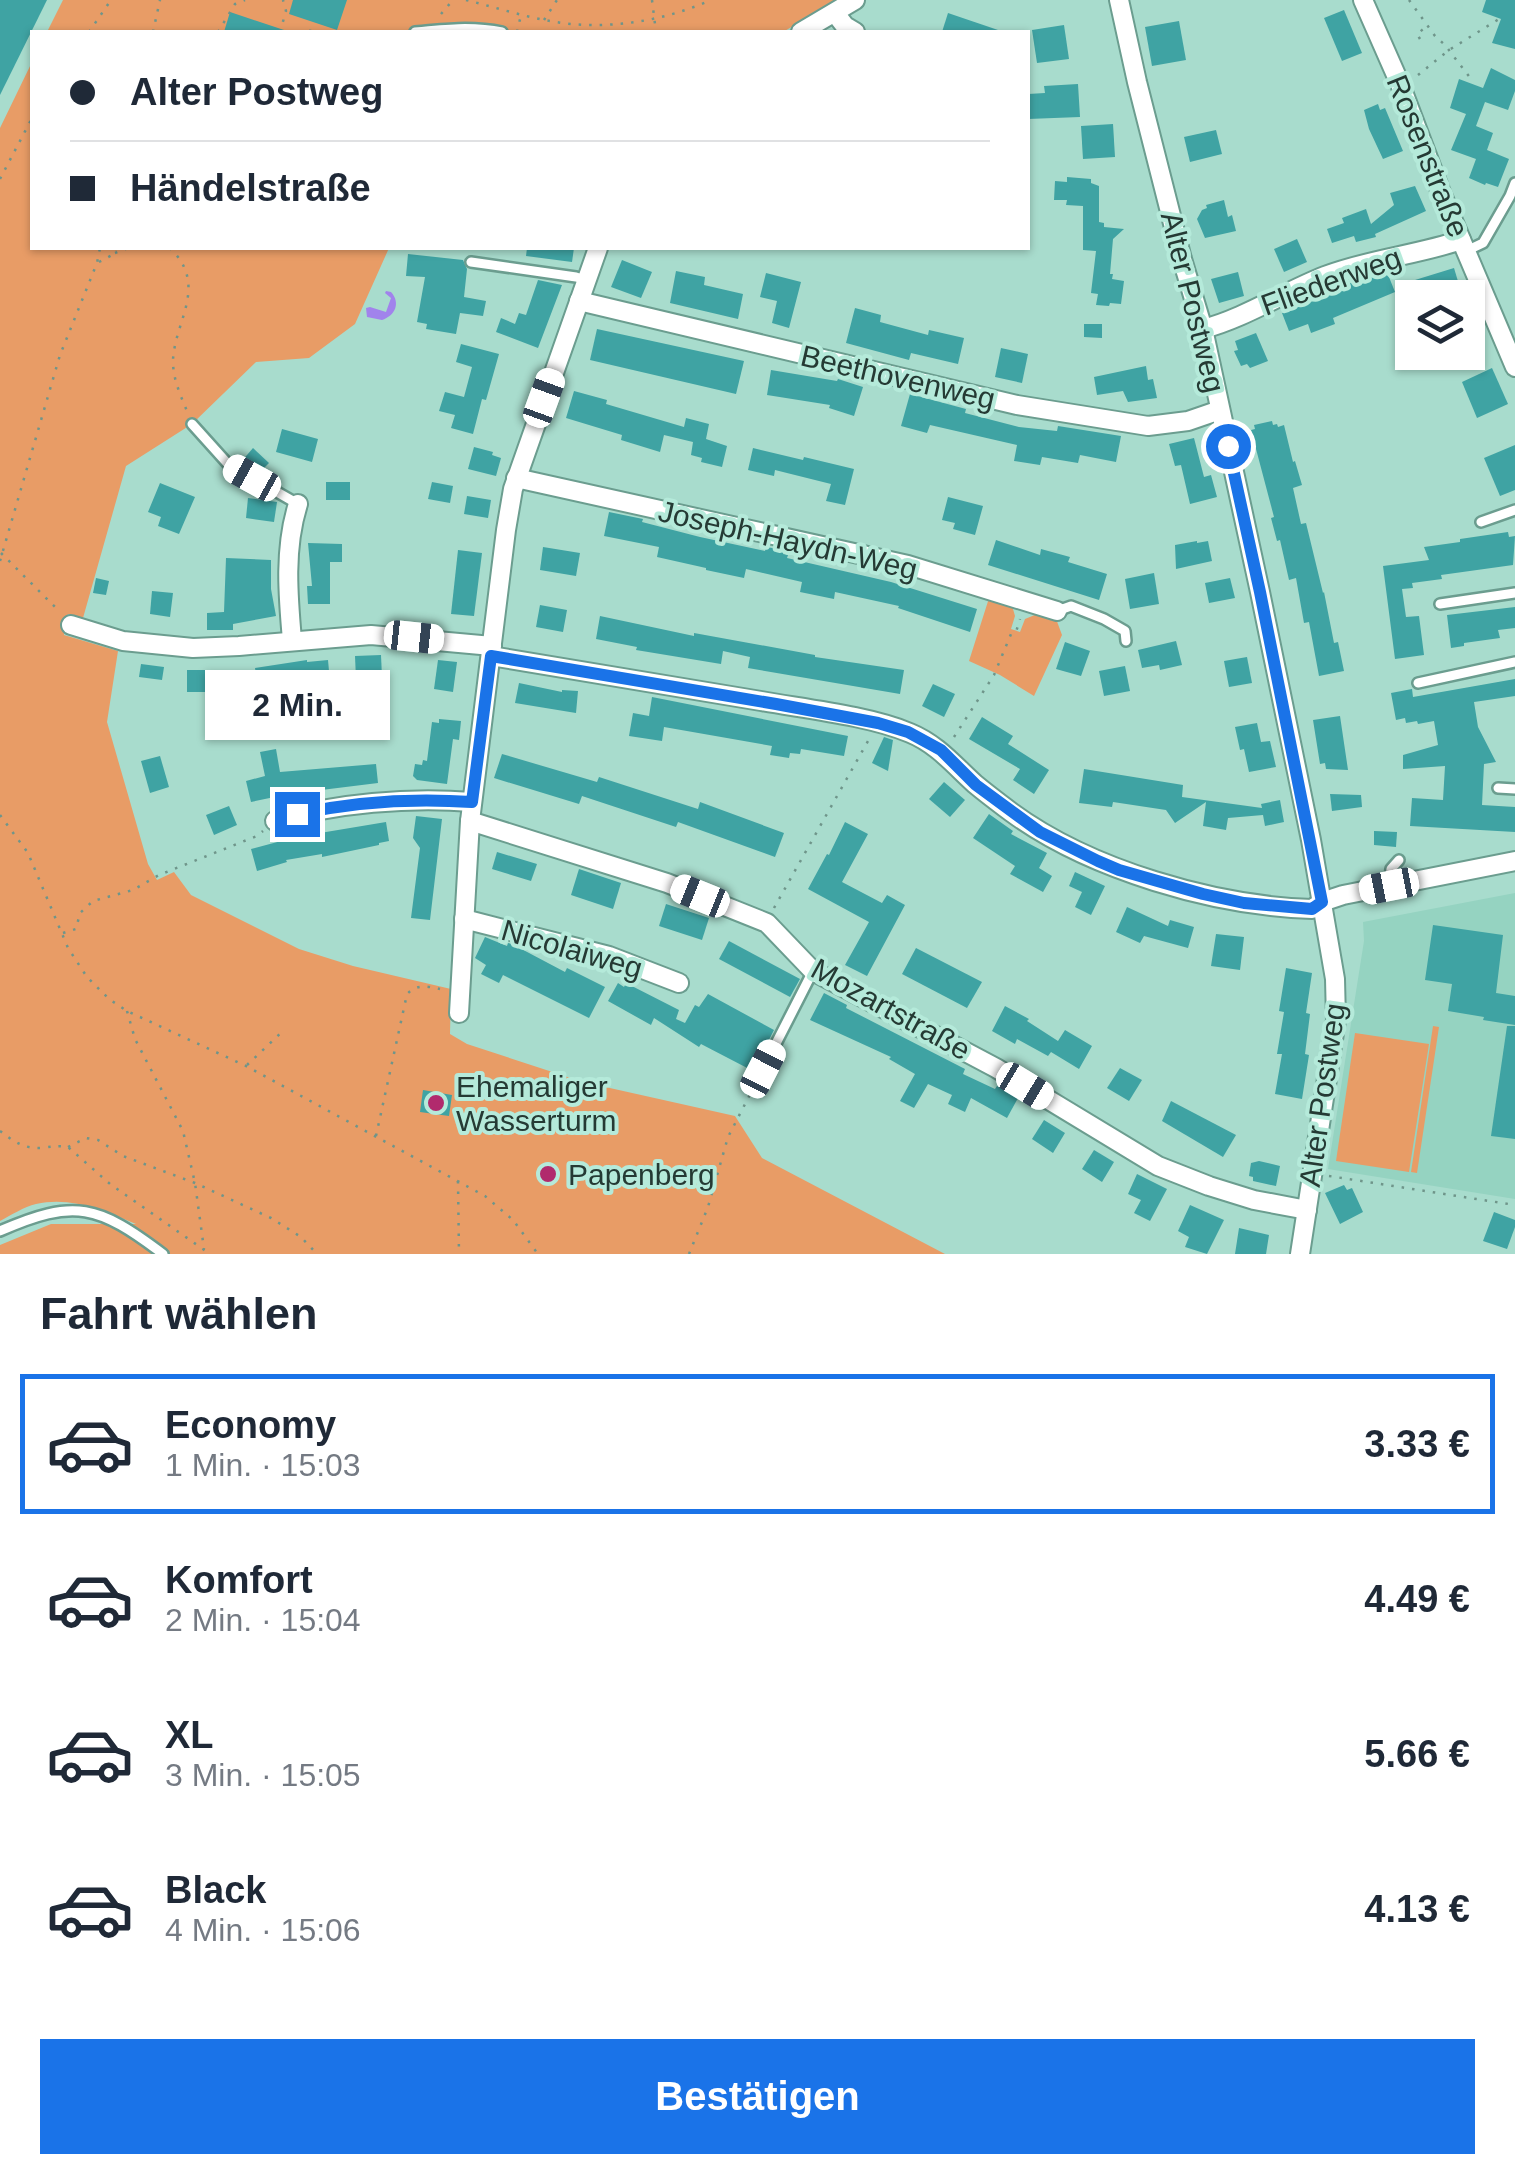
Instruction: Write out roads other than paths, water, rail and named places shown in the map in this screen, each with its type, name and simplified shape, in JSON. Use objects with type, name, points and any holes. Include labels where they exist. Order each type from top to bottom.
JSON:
[{"type":"street","points":[[805,30],[855,0]]},
{"type":"street","name":"Alter Postweg","points":[[1119,0],[1182,259],[1203,328],[1260,592],[1335,979],[1337,1008],[1300,1254]]},
{"type":"street","name":"Rosenstraße","points":[[1363,0],[1515,367]]},
{"type":"street","points":[[835,13],[852,30]]},
{"type":"street","name":"Fliederweg","points":[[1203,328],[1328,275],[1394,255],[1463,245]]},
{"type":"street","points":[[458,1013],[471,812],[506,530],[516,478],[597,250]]},
{"type":"street","name":"Beethovenweg","points":[[579,301],[1016,405],[1148,426],[1220,410]]},
{"type":"street","name":"Joseph-Haydn-Weg","points":[[516,478],[908,565],[1057,611]]},
{"type":"street","points":[[292,640],[288,588],[292,523],[298,504]]},
{"type":"street","points":[[71,626],[124,640],[193,648],[371,635],[492,651],[878,723],[908,732],[941,750],[976,785],[1040,832],[1119,870],[1244,903],[1312,909],[1342,895],[1515,861]]},
{"type":"street","name":"Mozartstraße","points":[[276,821],[329,808],[401,802],[471,812],[667,883],[767,923],[813,972],[996,1068],[1158,1166],[1254,1200],[1307,1210]]},
{"type":"street","name":"Nicolaiweg","points":[[464,919],[609,956],[679,983]]},
{"type":"lane","points":[[436,30],[492,30]]},
{"type":"lane","points":[[1463,245],[1482,242],[1515,183]]},
{"type":"lane","points":[[471,262],[586,280]]},
{"type":"lane","points":[[192,424],[228,464],[298,504]]},
{"type":"lane","points":[[1481,522],[1515,510]]},
{"type":"lane","points":[[1440,604],[1515,593]]},
{"type":"lane","points":[[1057,611],[1070,606],[1104,618],[1124,631],[1126,641]]},
{"type":"lane","points":[[1418,683],[1515,662]]},
{"type":"lane","points":[[1498,788],[1515,790]]},
{"type":"lane","points":[[1389,886],[1391,870],[1399,860]]},
{"type":"lane","points":[[763,1069],[813,972]]},
{"type":"lane","points":[[0,1232],[57,1210],[77,1210],[103,1216],[130,1229],[163,1254]]},
{"type":"place","name":"Ehemaliger Wasserturm","points":[[436,1103]]},
{"type":"place","name":"Papenberg","points":[[548,1174]]}]
